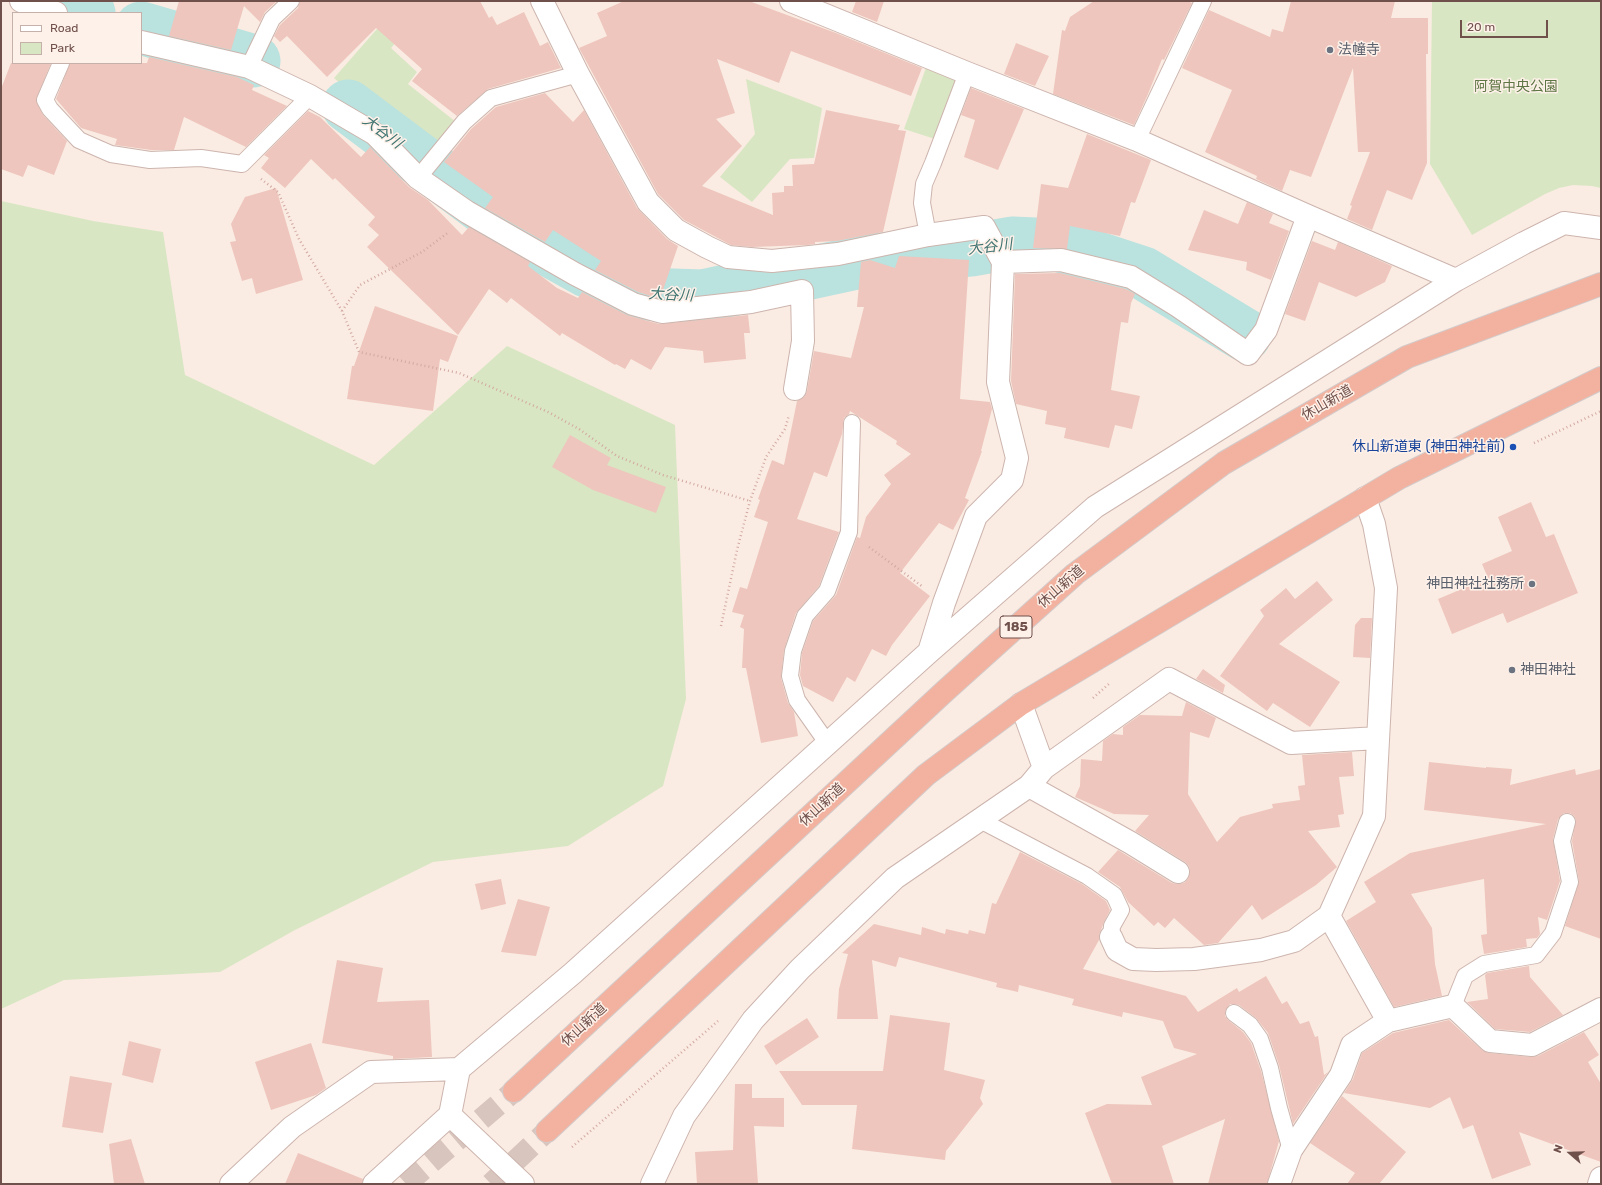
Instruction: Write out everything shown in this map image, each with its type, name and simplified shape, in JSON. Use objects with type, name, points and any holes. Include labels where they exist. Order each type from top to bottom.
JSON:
[{"type":"highway","name":"休山新道","points":[[514,1090],[939,696],[1075,574],[1224,463],[1407,357],[1601,284]]},
{"type":"highway","points":[[547,1131],[926,775],[1021,704],[1399,478],[1601,378]]},
{"type":"street","points":[[21,1],[53,12]]},
{"type":"street","points":[[542,1],[578,74],[648,202],[676,230],[728,257],[772,261],[838,254],[928,235],[984,227],[1003,262],[998,382],[1017,458],[1012,480],[976,516],[944,603],[929,652]]},
{"type":"street","points":[[791,1],[967,73],[1137,140],[1456,280]]},
{"type":"street","points":[[142,42],[249,67],[310,96],[375,134],[418,178],[467,212],[575,274],[633,304],[662,312],[751,302],[802,291],[803,341],[795,389]]},
{"type":"street","points":[[1003,262],[1061,260],[1131,277],[1178,306],[1248,354],[1266,330],[1308,216]]},
{"type":"street","points":[[231,1184],[292,1127],[371,1072],[459,1069],[573,973],[929,652],[1095,507],[1456,280],[1524,243],[1564,224],[1601,228]]},
{"type":"street","points":[[1110,937],[1117,950],[1133,958],[1156,960],[1194,959],[1261,950],[1294,941],[1330,916],[1374,816],[1386,588],[1374,524],[1365,498]]},
{"type":"street","points":[[652,1184],[684,1116],[753,1020],[800,969],[896,878],[1029,786],[1044,768],[1169,678],[1291,743],[1378,738]]},
{"type":"street","points":[[1021,704],[1044,768]]},
{"type":"street","points":[[1029,786],[1131,843],[1178,872]]},
{"type":"street","points":[[1330,916],[1388,1021]]},
{"type":"street","points":[[1279,1184],[1291,1150],[1341,1075],[1352,1045],[1388,1021],[1453,1006],[1490,1041],[1532,1045],[1601,1009]]},
{"type":"street","points":[[374,1184],[450,1115],[459,1069]]},
{"type":"street","points":[[450,1115],[523,1184]]},
{"type":"street","points":[[1599,1184],[1601,1178]]},
{"type":"lane","points":[[249,67],[272,19],[291,1]]},
{"type":"lane","points":[[1137,140],[1203,1]]},
{"type":"lane","points":[[61,64],[45,100],[50,109],[79,140],[110,154],[150,160],[201,158],[242,164],[310,96]]},
{"type":"lane","points":[[928,235],[922,203],[924,184],[967,73]]},
{"type":"lane","points":[[418,178],[464,122],[491,98],[578,74]]},
{"type":"lane","points":[[828,744],[797,700],[790,676],[793,651],[805,616],[827,591],[849,532],[852,423]]},
{"type":"lane","points":[[980,820],[1087,876],[1114,895],[1121,910],[1112,926],[1110,937]]},
{"type":"lane","points":[[1453,1006],[1465,976],[1484,964],[1536,955],[1553,933],[1570,882],[1562,841],[1566,822]]},
{"type":"lane","points":[[1234,1013],[1250,1025],[1260,1040],[1270,1068],[1279,1108],[1291,1150]]},
{"type":"path","points":[[242,164],[278,192],[299,239],[342,311],[359,352],[459,373],[548,412],[579,429],[617,456],[663,475],[750,501]]},
{"type":"path","points":[[342,311],[360,285],[428,248],[447,234],[467,212]]},
{"type":"path","points":[[722,626],[750,501],[766,456],[785,429],[795,389]]},
{"type":"path","points":[[849,532],[944,603]]},
{"type":"green space","name":"阿賀中央公園","points":[[1432,1],[1601,1],[1601,188],[1573,185],[1559,188],[1545,194],[1472,235],[1430,164]]},
{"type":"green space","points":[[384,21],[402,35],[391,48],[417,72],[408,84],[456,122],[427,158],[380,120],[334,78]]},
{"type":"green space","points":[[927,65],[961,79],[938,140],[904,129]]},
{"type":"green space","points":[[746,79],[822,108],[814,158],[790,159],[752,202],[720,177],[755,134]]},
{"type":"green space","points":[[1,201],[93,221],[163,232],[185,375],[374,465],[507,346],[675,425],[686,699],[663,786],[568,846],[433,862],[295,930],[220,972],[64,980],[1,1009]]},
{"type":"building","points":[[179,1],[277,1],[265,12],[260,22],[244,6],[231,50],[169,36]]},
{"type":"building","points":[[300,1],[480,1],[489,18],[492,16],[497,25],[524,12],[540,46],[548,42],[561,68],[488,89],[457,116],[412,81],[422,69],[376,28],[327,77],[287,36],[280,42],[274,36],[280,25],[298,8]]},
{"type":"building","points":[[624,1],[749,1],[836,33],[922,68],[911,96],[791,51],[779,83],[717,59],[735,113],[716,119],[742,146],[702,186],[773,215],[772,193],[784,192],[784,186],[793,186],[792,165],[814,164],[826,110],[900,125],[898,130],[906,131],[883,232],[837,241],[815,242],[815,244],[807,245],[752,247],[731,245],[684,220],[658,194],[579,48],[607,36],[597,13]]},
{"type":"building","points":[[856,1],[884,1],[877,22],[852,12]]},
{"type":"building","points":[[1094,1],[1187,1],[1192,3],[1164,60],[1162,59],[1134,125],[1053,94],[1062,30],[1065,31],[1070,17]]},
{"type":"building","points":[[1291,1],[1395,1],[1391,18],[1428,18],[1428,54],[1426,54],[1427,163],[1412,200],[1387,190],[1372,230],[1347,219],[1352,206],[1350,205],[1370,152],[1358,152],[1353,68],[1311,177],[1290,170],[1282,191],[1256,179],[1257,176],[1205,152],[1232,90],[1182,68],[1209,10],[1270,37],[1272,29],[1283,32]]},
{"type":"building","points":[[1016,43],[1049,56],[1035,86],[1004,74]]},
{"type":"building","points":[[149,57],[237,77],[254,85],[252,90],[287,106],[246,147],[184,117],[174,150],[151,150],[115,145],[117,139],[81,128],[56,99],[70,64],[147,63]]},
{"type":"building","points":[[11,63],[51,64],[36,100],[43,115],[67,141],[54,175],[28,165],[23,177],[1,169],[1,89]]},
{"type":"building","points":[[971,88],[1024,109],[998,170],[964,157],[975,120],[961,115]]},
{"type":"building","points":[[545,93],[573,122],[584,110],[637,208],[667,239],[678,246],[660,299],[638,292],[595,270],[601,261],[553,230],[545,242],[485,208],[493,197],[444,162],[471,129],[496,107]]},
{"type":"building","points":[[308,111],[320,117],[361,157],[370,147],[409,187],[428,200],[462,235],[469,227],[530,262],[528,266],[557,288],[578,298],[582,292],[627,315],[659,324],[748,315],[750,333],[744,333],[746,359],[704,363],[703,351],[665,347],[651,370],[631,359],[625,369],[616,364],[615,365],[562,333],[560,336],[511,298],[507,303],[489,289],[458,335],[367,247],[379,235],[368,225],[375,217],[335,178],[333,180],[311,159],[285,188],[261,168],[269,158],[264,155]]},
{"type":"building","points":[[1087,134],[1151,160],[1135,203],[1131,202],[1120,236],[1070,226],[1067,249],[1033,248],[1041,184],[1068,188]]},
{"type":"building","points":[[276,188],[303,280],[256,294],[252,278],[242,281],[230,242],[236,241],[231,224],[245,197]]},
{"type":"building","points":[[1247,202],[1273,214],[1269,223],[1289,231],[1271,280],[1246,270],[1247,262],[1188,250],[1204,210],[1238,224]]},
{"type":"building","points":[[1312,241],[1335,250],[1338,242],[1392,266],[1385,282],[1356,297],[1319,282],[1305,321],[1285,314]]},
{"type":"building","points":[[899,256],[969,260],[960,399],[990,402],[992,409],[982,451],[965,498],[969,500],[953,530],[939,523],[900,573],[930,596],[892,645],[886,656],[872,649],[855,682],[847,677],[833,702],[803,686],[800,675],[802,653],[813,621],[836,595],[857,537],[860,538],[866,517],[891,484],[884,475],[911,454],[896,444],[897,441],[850,411],[844,418],[842,434],[827,477],[814,472],[797,519],[839,532],[819,586],[796,613],[784,650],[781,678],[788,703],[794,712],[798,736],[761,743],[746,668],[742,668],[744,629],[740,627],[744,615],[732,612],[740,587],[747,589],[768,522],[754,517],[760,500],[758,499],[772,460],[784,465],[797,401],[804,397],[807,391],[814,351],[851,358],[864,307],[857,307],[861,262],[870,260],[895,268]]},
{"type":"building","points":[[1060,273],[1126,289],[1135,294],[1131,303],[1128,323],[1121,322],[1111,390],[1140,396],[1132,429],[1115,425],[1109,448],[1064,438],[1066,428],[1045,424],[1047,411],[1016,404],[1011,381],[1015,274]]},
{"type":"building","points":[[375,306],[458,336],[448,362],[440,359],[433,411],[347,399],[352,366],[354,366]]},
{"type":"building","points":[[570,435],[611,458],[607,465],[666,487],[656,513],[593,490],[552,467]]},
{"type":"building","name":"神田神社社務所","points":[[1531,502],[1546,537],[1554,534],[1578,593],[1507,623],[1503,613],[1452,634],[1438,599],[1488,578],[1482,564],[1512,551],[1498,517]]},
{"type":"building","points":[[1317,581],[1333,600],[1279,644],[1340,682],[1310,727],[1273,703],[1267,711],[1220,676],[1264,616],[1260,610],[1286,588],[1295,599]]},
{"type":"building","points":[[1361,618],[1372,618],[1370,658],[1353,657],[1355,625]]},
{"type":"building","points":[[1203,669],[1225,685],[1223,693],[1196,679]]},
{"type":"building","points":[[1186,702],[1216,718],[1209,738],[1190,732],[1188,794],[1217,842],[1240,817],[1273,808],[1272,804],[1300,800],[1298,786],[1305,785],[1302,755],[1352,752],[1354,776],[1339,777],[1344,814],[1338,815],[1340,827],[1308,831],[1337,867],[1316,885],[1262,920],[1252,905],[1218,943],[1204,945],[1174,918],[1165,928],[1158,922],[1154,926],[1128,902],[1120,887],[1098,872],[1118,850],[1172,883],[1184,883],[1188,879],[1190,872],[1189,866],[1185,862],[1135,831],[1149,815],[1114,814],[1075,797],[1080,786],[1081,759],[1102,761],[1103,741],[1113,734],[1123,735],[1123,727],[1140,715],[1182,716]]},
{"type":"building","points":[[1429,762],[1512,769],[1510,785],[1575,769],[1576,775],[1601,769],[1601,939],[1565,926],[1579,881],[1572,841],[1576,820],[1570,813],[1564,813],[1558,819],[1553,839],[1560,881],[1547,920],[1538,917],[1540,934],[1537,938],[1526,939],[1527,947],[1484,954],[1481,935],[1487,934],[1484,879],[1411,894],[1432,928],[1435,964],[1442,996],[1394,1007],[1346,921],[1376,902],[1364,882],[1410,853],[1546,824],[1424,810]]},
{"type":"building","points":[[1020,852],[1082,884],[1106,901],[1110,910],[1099,935],[1099,940],[1083,969],[1186,996],[1198,1012],[1237,988],[1239,992],[1266,976],[1282,1004],[1287,1001],[1300,1024],[1309,1021],[1315,1037],[1318,1036],[1324,1075],[1328,1072],[1293,1124],[1279,1065],[1268,1033],[1256,1018],[1239,1005],[1230,1004],[1225,1011],[1225,1016],[1228,1020],[1243,1032],[1251,1043],[1261,1071],[1279,1141],[1267,1184],[1208,1184],[1225,1119],[1162,1146],[1174,1184],[1112,1184],[1085,1113],[1107,1104],[1152,1105],[1141,1077],[1197,1054],[1174,1048],[1163,1021],[1123,1012],[1122,1017],[1072,1005],[1074,999],[1019,985],[1018,992],[996,987],[997,983],[899,957],[896,967],[872,960],[878,1019],[837,1019],[839,989],[848,954],[842,953],[874,924],[921,935],[922,927],[945,934],[946,929],[968,934],[969,930],[985,934],[992,903],[996,904]]},
{"type":"building","points":[[501,879],[506,904],[481,910],[475,884]]},
{"type":"building","points":[[518,899],[550,907],[536,956],[501,952]]},
{"type":"building","points":[[337,960],[383,968],[377,1002],[429,1000],[432,1057],[393,1059],[393,1056],[322,1043]]},
{"type":"building","points":[[1529,966],[1530,977],[1563,1015],[1530,1032],[1495,1029],[1467,1002],[1488,999],[1485,975],[1487,973]]},
{"type":"building","points":[[890,1015],[950,1023],[944,1070],[985,1080],[980,1098],[983,1104],[946,1151],[945,1160],[852,1149],[857,1105],[802,1105],[779,1071],[883,1071]]},
{"type":"building","points":[[807,1018],[819,1037],[776,1065],[764,1046]]},
{"type":"building","points":[[1449,1020],[1482,1050],[1489,1053],[1531,1057],[1538,1056],[1584,1032],[1599,1055],[1588,1062],[1601,1084],[1601,1162],[1519,1132],[1531,1165],[1492,1179],[1473,1125],[1463,1129],[1450,1097],[1430,1108],[1344,1093],[1353,1079],[1362,1053],[1393,1033]]},
{"type":"building","points":[[129,1041],[161,1049],[153,1083],[122,1075]]},
{"type":"building","points":[[311,1043],[326,1088],[316,1095],[271,1110],[255,1062]]},
{"type":"building","points":[[70,1076],[112,1083],[103,1133],[62,1127]]},
{"type":"building","points":[[735,1084],[752,1084],[752,1098],[784,1098],[784,1127],[754,1126],[758,1184],[697,1184],[695,1152],[733,1150]]},
{"type":"building","points":[[1342,1096],[1406,1152],[1379,1184],[1347,1184],[1355,1173],[1310,1143]]},
{"type":"building","points":[[131,1139],[145,1184],[114,1184],[109,1144]]},
{"type":"building","points":[[298,1153],[363,1179],[362,1184],[285,1184]]},
{"type":"waterway","name":"大谷川","points":[[66,1],[85,12]]},
{"type":"waterway","name":"大谷川","points":[[142,28],[254,61]]},
{"type":"waterway","name":"大谷川","points":[[348,106],[504,223],[587,271],[642,294],[703,296],[870,260],[972,250],[1012,243],[1058,245],[1143,273],[1245,335]]},
{"type":"tunnel","points":[[406,1184],[514,1091]]},
{"type":"tunnel","points":[[491,1184],[547,1131]]},
{"type":"place","name":"法幢寺","points":[[1330,50]]},
{"type":"place","name":"休山新道東 (神田神社前)","points":[[1513,447]]},
{"type":"place","name":"神田神社社務所","points":[[1532,584]]},
{"type":"place","name":"神田神社","points":[[1512,670]]}]
